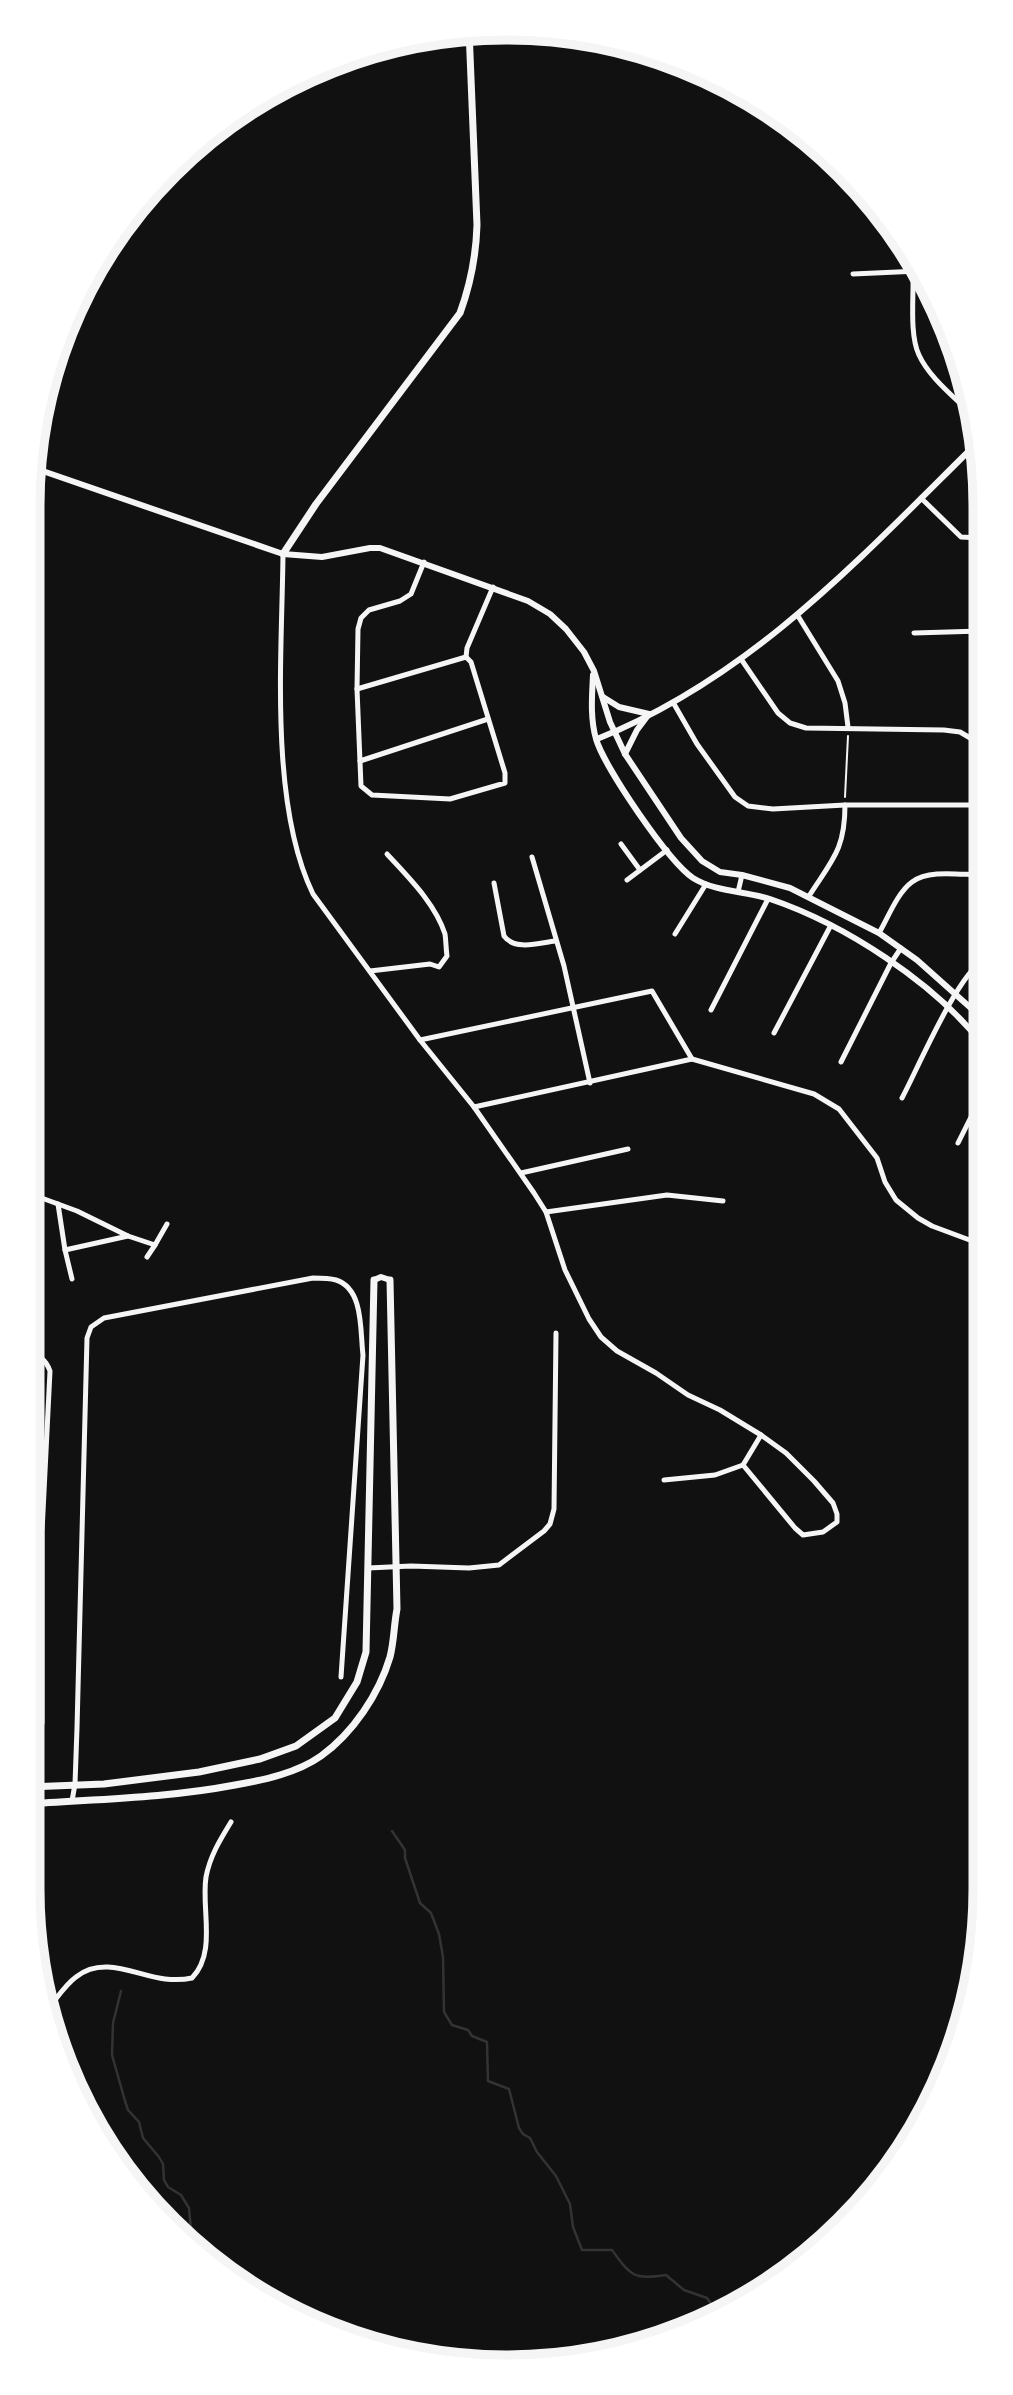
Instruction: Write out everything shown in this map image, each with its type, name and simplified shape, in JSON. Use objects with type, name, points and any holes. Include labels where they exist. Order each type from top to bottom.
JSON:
[{"type":"main road","points":[[283,554],[316,504],[460,313],[476,256],[469,42]]},
{"type":"main road","points":[[40,1786],[104,1784],[260,1759],[296,1746],[335,1718],[357,1682],[366,1652],[374,1280]]},
{"type":"main road","points":[[40,1803],[104,1801],[198,1792],[262,1780],[320,1758],[347,1733],[368,1705],[390,1657],[397,1609],[390,1280]]},
{"type":"street","points":[[853,274],[910,272]]},
{"type":"street","points":[[916,283],[914,338],[919,354],[933,374],[961,403]]},
{"type":"street","points":[[597,739],[674,704],[798,616],[969,451]]},
{"type":"street","points":[[42,471],[283,554],[322,557],[380,548],[528,601],[550,614],[578,644],[594,671],[614,732],[625,754],[681,838],[702,861],[720,872],[790,888],[879,933],[901,948],[973,1010]]},
{"type":"street","points":[[921,499],[961,537],[973,538]]},
{"type":"street","points":[[283,554],[285,775],[292,827],[313,894],[521,1173],[546,1213],[565,1270],[601,1338],[617,1351],[688,1395],[720,1410],[761,1435],[807,1473],[832,1503],[837,1522],[830,1529],[803,1535],[743,1465]]},
{"type":"street","points":[[424,562],[411,594],[400,601],[369,610],[361,618],[358,629],[357,689],[361,786],[372,794],[450,799],[505,783],[505,773],[471,662],[466,657]]},
{"type":"street","points":[[466,657],[467,648],[493,587]]},
{"type":"street","points":[[798,616],[838,681],[845,703],[848,727]]},
{"type":"street","points":[[914,633],[973,631]]},
{"type":"street","points":[[357,689],[466,657]]},
{"type":"street","points":[[741,659],[778,713],[790,723],[806,728],[960,732],[973,740]]},
{"type":"street","points":[[594,671],[592,695],[597,739],[613,774],[678,865],[705,884],[768,898],[814,916],[872,948],[948,1008],[973,1034]]},
{"type":"street","points":[[603,697],[619,707],[649,714]]},
{"type":"street","points":[[674,704],[697,744],[735,797],[748,806],[773,809],[845,805],[973,805]]},
{"type":"street","points":[[625,754],[649,714]]},
{"type":"street","points":[[359,761],[488,719]]},
{"type":"street","points":[[808,896],[842,842],[845,805]]},
{"type":"street","points":[[621,844],[640,870]]},
{"type":"street","points":[[627,880],[667,850]]},
{"type":"street","points":[[370,971],[430,964],[439,967],[447,956],[445,934],[421,892],[387,853]]},
{"type":"street","points":[[532,857],[573,1008],[590,1083]]},
{"type":"street","points":[[738,892],[742,875]]},
{"type":"street","points":[[879,933],[911,882],[934,875],[973,875]]},
{"type":"street","points":[[494,883],[504,936],[509,942],[517,945],[555,941]]},
{"type":"street","points":[[675,934],[705,884]]},
{"type":"street","points":[[711,1010],[768,898]]},
{"type":"street","points":[[774,1033],[831,925]]},
{"type":"street","points":[[841,1062],[901,948]]},
{"type":"street","points":[[902,1098],[955,994],[973,969]]},
{"type":"street","points":[[420,1040],[652,991],[692,1059]]},
{"type":"street","points":[[474,1107],[692,1059],[814,1094],[839,1109],[877,1158],[885,1182],[895,1200],[932,1226],[973,1241]]},
{"type":"street","points":[[958,1143],[973,1113]]},
{"type":"street","points":[[521,1173],[628,1149]]},
{"type":"street","points":[[546,1213],[667,1195],[723,1201]]},
{"type":"street","points":[[40,1197],[155,1245]]},
{"type":"street","points":[[58,1204],[72,1279]]},
{"type":"street","points":[[147,1257],[167,1224]]},
{"type":"street","points":[[65,1250],[128,1236]]},
{"type":"street","points":[[374,1280],[381,1277],[390,1280]]},
{"type":"street","points":[[72,1801],[75,1784],[87,1338],[92,1327],[104,1318],[313,1278],[336,1280],[352,1291],[357,1303],[363,1355],[341,1677]]},
{"type":"street","points":[[368,1568],[490,1567],[509,1559],[550,1524],[554,1509],[556,1333]]},
{"type":"street","points":[[40,1358],[47,1362],[50,1371],[43,1532],[43,1723],[40,1730]]},
{"type":"street","points":[[664,1480],[715,1475],[743,1465],[761,1435]]},
{"type":"street","points":[[54,2001],[68,1984],[91,1969],[128,1969],[163,1979],[192,1978],[201,1969],[205,1954],[206,1877],[214,1850],[231,1822]]},
{"type":"path","points":[[845,805],[848,727]]},
{"type":"waterway","points":[[392,1831],[405,1850],[405,1858],[420,1903],[431,1913],[439,1934],[443,1957],[444,2012],[452,2025],[468,2030],[472,2036],[487,2042],[488,2081],[509,2089],[519,2128],[530,2138],[537,2152],[556,2176],[570,2204],[573,2227],[582,2250],[612,2250],[634,2274],[646,2277],[666,2275],[684,2290],[707,2298],[715,2306]]},
{"type":"waterway","points":[[121,1991],[113,2023],[112,2055],[125,2101],[128,2110],[139,2122],[143,2138],[163,2164],[164,2180],[168,2187],[181,2195],[189,2208],[191,2231]]}]
